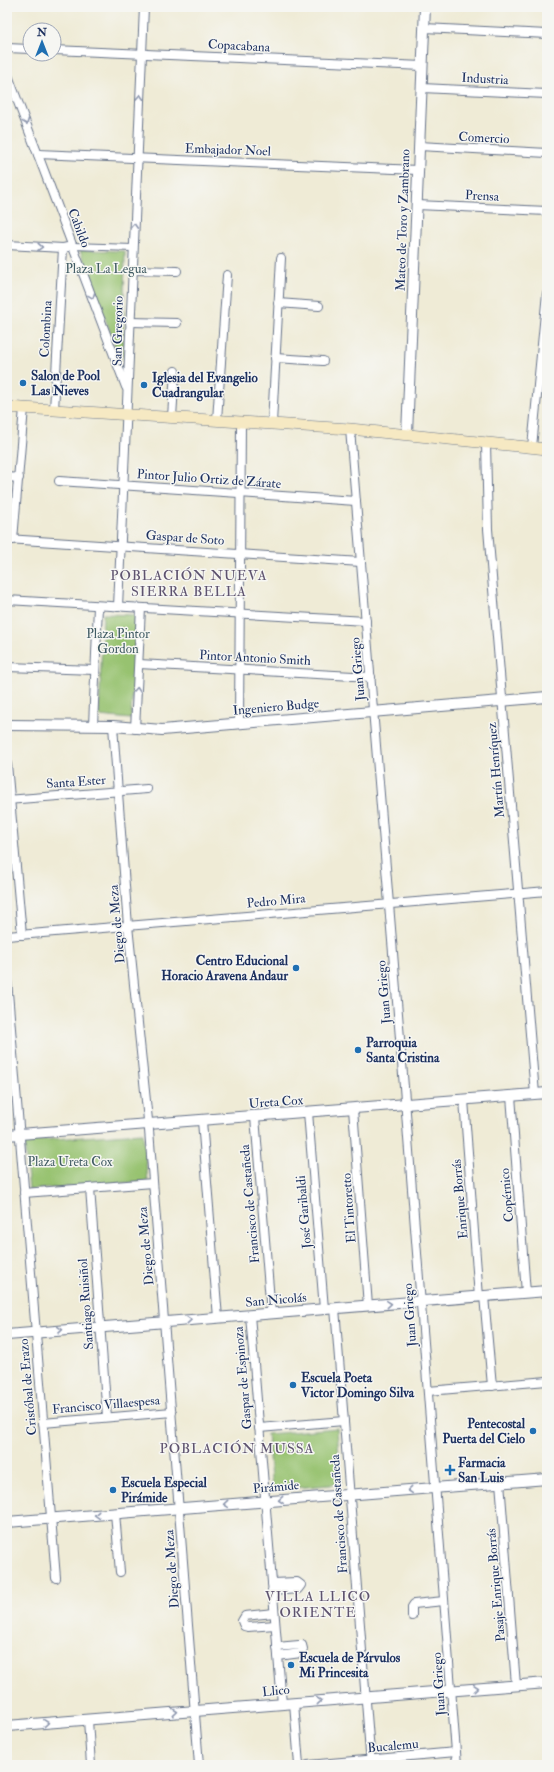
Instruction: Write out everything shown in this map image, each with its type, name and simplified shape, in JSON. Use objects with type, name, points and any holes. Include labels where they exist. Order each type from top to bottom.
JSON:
[{"type":"main road","points":[[7,407],[350,429],[547,449]]},
{"type":"street","name":"San Gregorio","points":[[118,607],[128,415],[132,270],[144,7]]},
{"type":"street","name":"Mateo de Toro y Zambrano","points":[[407,434],[425,7]]},
{"type":"street","points":[[424,28],[547,34]]},
{"type":"street","points":[[7,48],[22,49]]},
{"type":"street","name":"Copacabana","points":[[62,50],[423,66]]},
{"type":"street","name":"Cabildo","points":[[7,73],[128,391]]},
{"type":"street","name":"Industria","points":[[422,88],[547,94]]},
{"type":"street","name":"Comercio","points":[[419,146],[547,152]]},
{"type":"street","name":"Embajador Noel","points":[[38,154],[418,170]]},
{"type":"street","name":"Prensa","points":[[416,205],[547,211]]},
{"type":"street","points":[[7,245],[63,248],[72,246],[133,248]]},
{"type":"street","name":"Colombina","points":[[54,410],[63,248]]},
{"type":"street","points":[[272,423],[280,258]]},
{"type":"street","points":[[132,270],[177,271]]},
{"type":"street","points":[[217,420],[227,275]]},
{"type":"street","points":[[532,447],[547,293]]},
{"type":"street","points":[[278,304],[319,306]]},
{"type":"street","points":[[130,322],[177,324]]},
{"type":"street","points":[[275,358],[323,361]]},
{"type":"street","points":[[172,417],[175,371]]},
{"type":"street","points":[[10,539],[19,478],[24,408]]},
{"type":"street","points":[[239,724],[241,421]]},
{"type":"street","name":"Juan Griego","points":[[350,429],[406,1105],[457,1765]]},
{"type":"street","name":"Martín Henríquez","points":[[486,443],[487,505],[535,1094]]},
{"type":"street","points":[[7,477],[19,478]]},
{"type":"street","name":"Pintor Julio Ortiz de Zárate","points":[[60,481],[356,501]]},
{"type":"street","name":"Gaspar de Soto","points":[[10,539],[361,562]]},
{"type":"street","points":[[7,600],[366,621]]},
{"type":"street","points":[[93,726],[98,606]]},
{"type":"street","points":[[135,729],[142,608]]},
{"type":"street","name":"Pintor Antonio Smith","points":[[139,664],[371,677]]},
{"type":"street","points":[[7,667],[95,670]]},
{"type":"street","name":"Ingeniero Budge","points":[[7,725],[113,726],[135,729],[162,730],[547,697]]},
{"type":"street","name":"Diego de Meza","points":[[113,726],[128,926],[153,1183],[200,1765]]},
{"type":"street","points":[[7,764],[8,799],[22,934]]},
{"type":"street","name":"Santa Ester","points":[[8,799],[147,789]]},
{"type":"street","name":"Pedro Mira","points":[[7,936],[547,891]]},
{"type":"street","name":"Cristóbal de Erazo","points":[[7,980],[56,1578]]},
{"type":"street","name":"Ureta Cox","points":[[7,1135],[255,1117],[547,1093]]},
{"type":"street","name":"Copérnico","points":[[511,1096],[526,1293]]},
{"type":"street","name":"Enrique Borrás","points":[[461,1100],[479,1296]]},
{"type":"street","name":"El Tintoretto","points":[[355,1109],[371,1305]]},
{"type":"street","name":"José Garibaldi","points":[[308,1112],[324,1309]]},
{"type":"street","name":"Francisco de Castañeda","points":[[255,1117],[271,1313]]},
{"type":"street","name":"Gaspar de Espinoza","points":[[202,1121],[218,1318]]},
{"type":"street","points":[[24,1193],[153,1183]]},
{"type":"street","name":"Santiago Ruisiñol","points":[[90,1188],[108,1417]]},
{"type":"street","name":"San Nicolás","points":[[7,1335],[547,1291]]},
{"type":"street","points":[[479,1296],[492,1386]]},
{"type":"street","name":"Francisco de Castañeda","points":[[335,1308],[371,1762]]},
{"type":"street","name":"Gaspar de Espinoza","points":[[250,1315],[282,1704]]},
{"type":"street","points":[[428,1391],[547,1382]]},
{"type":"street","name":"Francisco Villaespesa","points":[[43,1423],[172,1412]]},
{"type":"street","points":[[259,1428],[344,1421]]},
{"type":"street","name":"Pirámide","points":[[7,1522],[547,1478]]},
{"type":"street","name":"Pasaje Enrique Borrás","points":[[500,1482],[516,1685]]},
{"type":"street","points":[[115,1513],[120,1572]]},
{"type":"street","points":[[412,1616],[412,1607],[414,1604],[444,1601]]},
{"type":"street","points":[[274,1613],[245,1616],[242,1621],[244,1626],[248,1627],[275,1625]]},
{"type":"street","points":[[277,1646],[299,1645],[302,1646],[303,1649],[300,1654],[278,1656]]},
{"type":"street","name":"Llico","points":[[7,1726],[547,1683]]},
{"type":"street","points":[[294,1703],[299,1765]]},
{"type":"street","points":[[88,1720],[91,1765]]},
{"type":"street","name":"Bucalemu","points":[[308,1765],[371,1762],[456,1752]]},
{"type":"green space","name":"Plaza La Legua","points":[[80,250],[125,251],[123,353],[120,359]]},
{"type":"green space","name":"Plaza Pintor Gordon","points":[[103,614],[136,615],[131,719],[99,716]]},
{"type":"green space","name":"Plaza Ureta Cox","points":[[143,1133],[148,1181],[29,1190],[24,1141]]},
{"type":"green space","points":[[337,1428],[341,1484],[272,1490],[267,1434]]},
{"type":"place","name":"Salon de Pool Las Nieves","points":[[23,383]]},
{"type":"place","name":"Iglesia del Evangelio Cuadrangular","points":[[144,385]]},
{"type":"place","name":"Centro Educional Horacio Aravena Andaur","points":[[296,968]]},
{"type":"place","name":"Parroquia Santa Cristina","points":[[358,1050]]},
{"type":"place","name":"Escuela Poeta Victor Domingo Silva","points":[[293,1385]]},
{"type":"place","name":"Pentecostal Puerta del Cielo","points":[[533,1431]]},
{"type":"place","name":"Farmacia San Luis","points":[[450,1470]]},
{"type":"place","name":"Escuela Especial Pirámide","points":[[113,1490]]},
{"type":"place","name":"Escuela de Párvulos Mi Princesita","points":[[291,1665]]},
{"type":"district","name":"POBLACIÓN NUEVA SIERRA BELLA","points":[[189,584]]},
{"type":"district","name":"POBLACIÓN MUSSA","points":[[237,1448]]},
{"type":"district","name":"VILLA LLICO ORIENTE","points":[[318,1604]]}]
